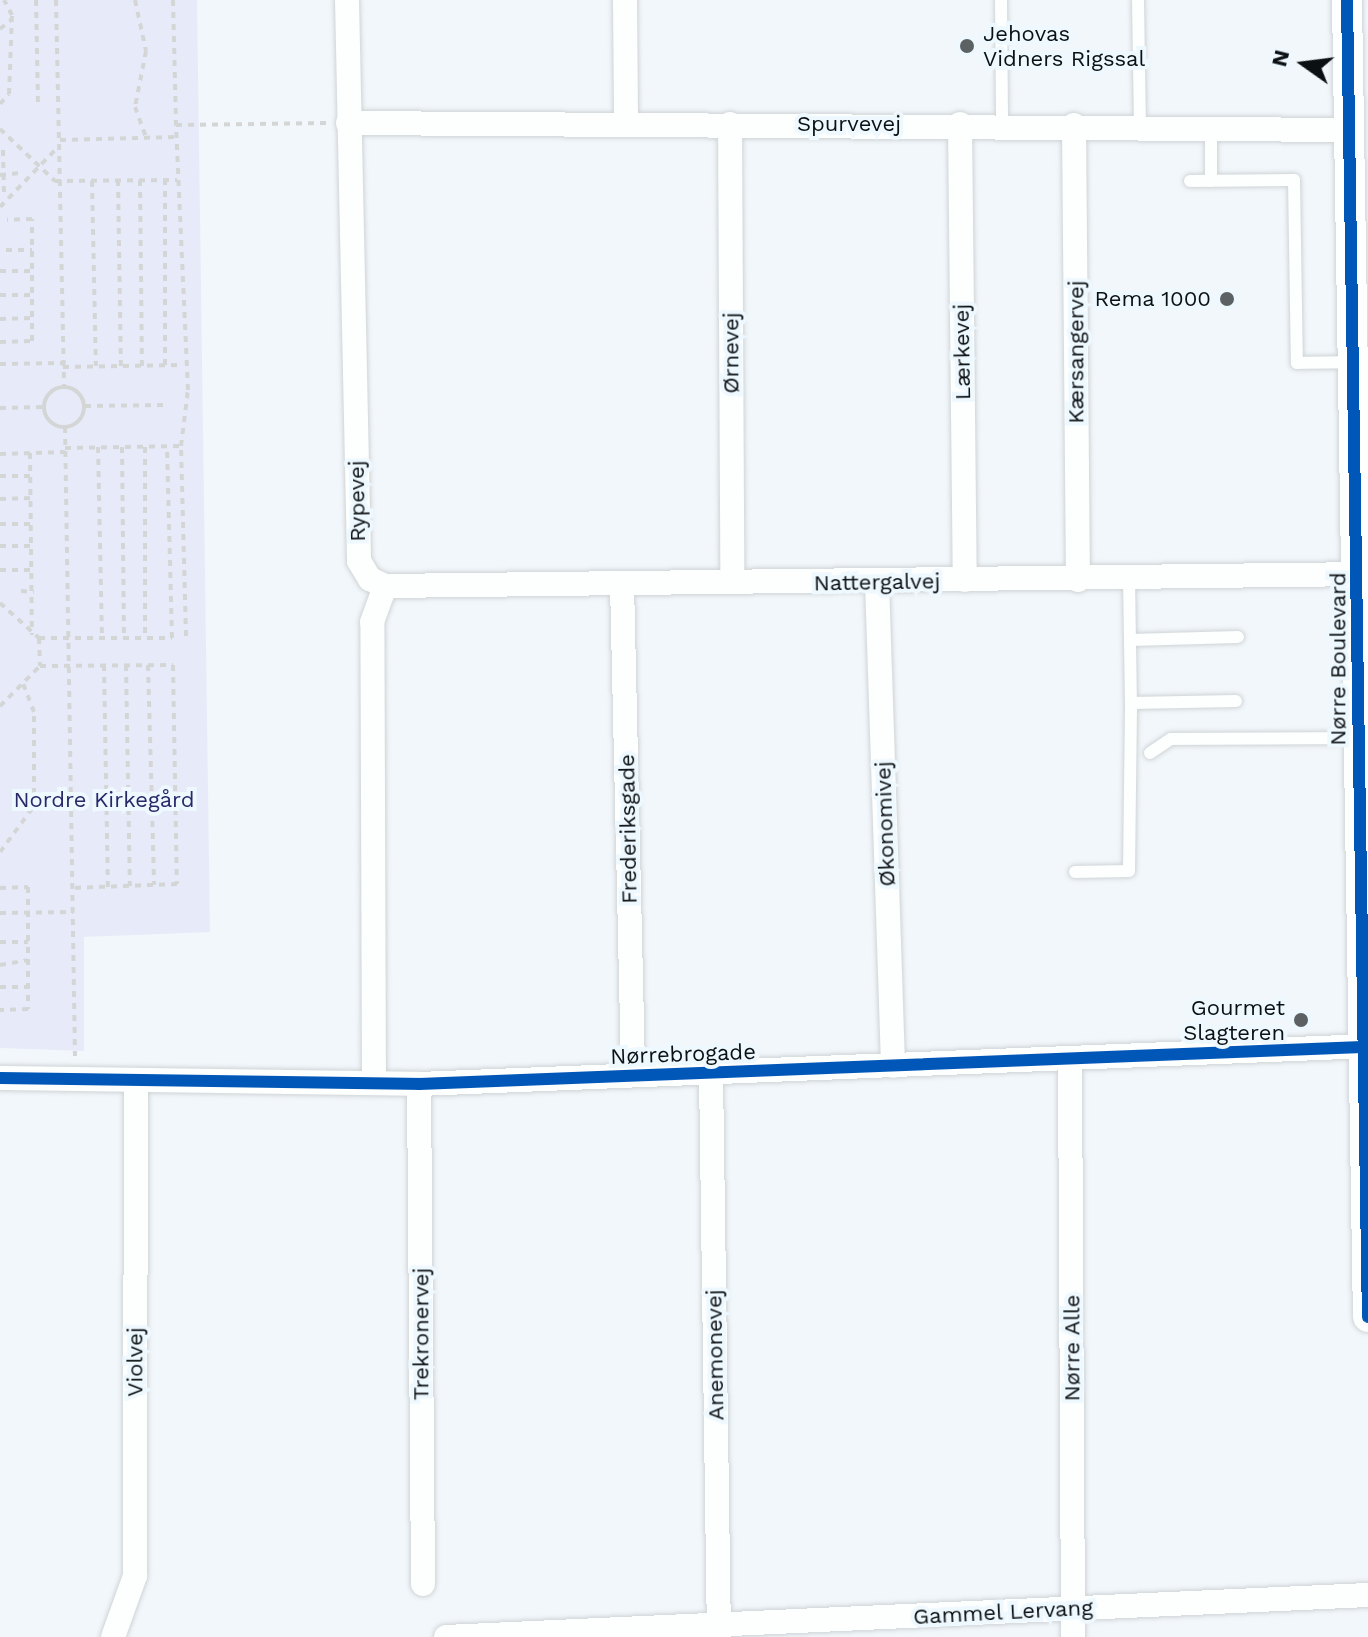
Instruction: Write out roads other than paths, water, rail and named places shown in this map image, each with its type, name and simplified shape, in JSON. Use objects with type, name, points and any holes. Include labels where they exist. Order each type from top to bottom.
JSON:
[{"type":"street","name":"Rypevej","points":[[347,0],[359,561],[385,586]]},
{"type":"street","points":[[625,0],[626,123]]},
{"type":"street","name":"Nørre Boulevard","points":[[1347,0],[1358,130],[1354,362],[1363,574],[1359,738],[1368,1317]]},
{"type":"street","name":"Spurvevej","points":[[348,123],[1002,124],[1358,130]]},
{"type":"street","name":"Ørnevej","points":[[730,124],[732,582]]},
{"type":"street","name":"Lærkevej","points":[[960,124],[965,580]]},
{"type":"street","name":"Kærsangervej","points":[[1074,125],[1078,580]]},
{"type":"street","name":"Nattergalvej","points":[[385,586],[1078,580],[1363,574]]},
{"type":"street","name":"Økonomivej","points":[[877,582],[893,1066]]},
{"type":"street","name":"Frederiksgade","points":[[622,583],[633,1075]]},
{"type":"street","points":[[374,1083],[372,622],[385,586]]},
{"type":"street","name":"Nørrebrogade","points":[[0,1078],[136,1083],[419,1084],[1365,1046]]},
{"type":"street","name":"Nørre Alle","points":[[1070,1059],[1073,1637]]},
{"type":"street","name":"Anemonevej","points":[[711,1073],[719,1631]]},
{"type":"street","name":"Violvej","points":[[113,1637],[135,1576],[136,1083]]},
{"type":"street","name":"Trekronervej","points":[[419,1084],[423,1584]]},
{"type":"street","name":"Gammel Lervang","points":[[446,1637],[719,1631],[1368,1595]]},
{"type":"lane","points":[[1001,0],[1002,124]]},
{"type":"lane","points":[[1138,0],[1140,126]]},
{"type":"lane","points":[[1211,128],[1211,181]]},
{"type":"lane","points":[[1190,181],[1294,180],[1297,363],[1354,362]]},
{"type":"lane","points":[[1075,872],[1129,871],[1129,578]]},
{"type":"lane","points":[[1130,640],[1238,637]]},
{"type":"lane","points":[[1131,703],[1236,701]]},
{"type":"lane","points":[[1150,753],[1171,739],[1359,738]]},
{"type":"place","name":"Jehovas Vidners Rigssal","points":[[967,46]]},
{"type":"place","name":"Rema 1000","points":[[1227,299]]},
{"type":"place","name":"Gourmet Slagteren","points":[[1301,1020]]},
{"type":"park label","name":"Nordre Kirkegård","points":[[104,800]]}]
